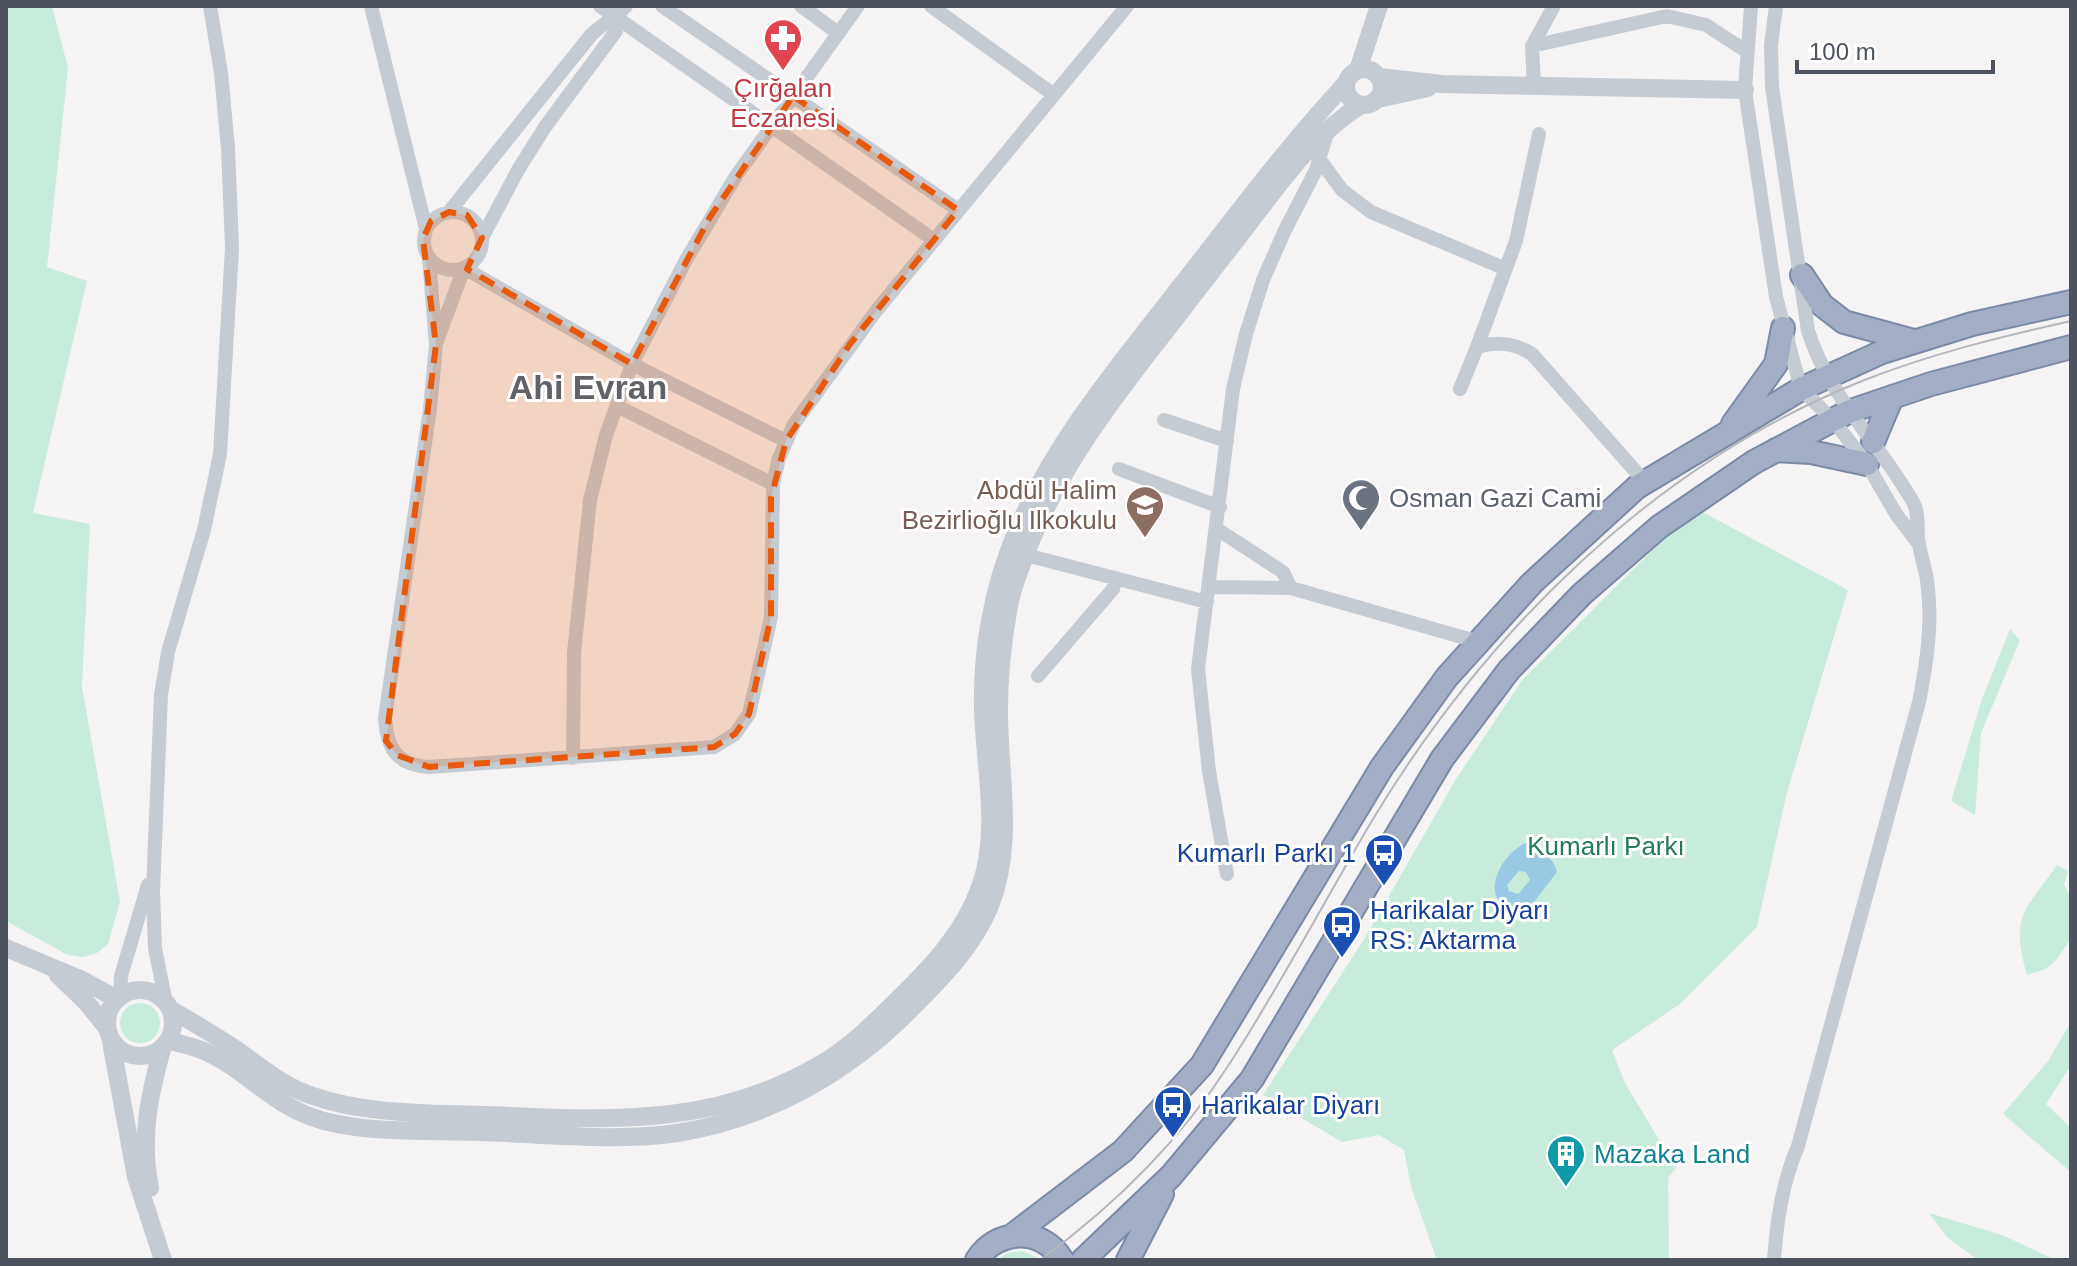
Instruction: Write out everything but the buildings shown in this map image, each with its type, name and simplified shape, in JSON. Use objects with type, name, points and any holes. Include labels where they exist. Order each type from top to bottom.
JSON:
[{"type":"highway","points":[[1802,275],[1822,305],[1844,322],[1916,342]]},
{"type":"highway","points":[[975,1256],[1002,1238],[1013,1235],[1123,1151],[1202,1065],[1382,767],[1447,677],[1532,583],[1645,482],[1801,389],[1882,352],[1972,324],[2071,302]]},
{"type":"highway","points":[[1727,433],[1776,364],[1783,328]]},
{"type":"highway","points":[[1083,1260],[1171,1176],[1252,1079],[1442,759],[1509,670],[1582,594],[1659,527],[1775,450],[1841,416],[1931,384],[2071,347]]},
{"type":"highway","points":[[1775,450],[1870,453],[1892,397]]},
{"type":"highway","points":[[1128,1260],[1171,1176]]},
{"type":"highway","points":[[1013,1235],[1039,1239],[1054,1249],[1062,1260]]},
{"type":"street","points":[[172,1260],[153,1203],[145,1141],[148,1102],[173,1025],[155,948],[153,869],[157,748],[164,678],[174,627],[211,501],[223,427],[232,210],[221,73],[210,6]]},
{"type":"street","points":[[371,6],[426,229]]},
{"type":"street","points":[[600,6],[934,240]]},
{"type":"street","points":[[449,212],[582,46],[603,23],[615,18],[626,6]]},
{"type":"street","points":[[662,6],[958,210]]},
{"type":"street","points":[[801,6],[838,33]]},
{"type":"street","points":[[573,758],[574,653],[584,548],[599,459],[632,364],[710,217],[771,125],[858,6]]},
{"type":"street","points":[[931,6],[1054,95]]},
{"type":"street","points":[[482,238],[474,221],[458,212],[449,212],[439,215],[426,229],[423,239],[429,258],[436,345],[430,409],[385,718],[386,741],[397,755],[420,766],[714,747],[729,740],[749,714],[771,617],[773,484],[786,441],[809,401],[850,344],[1127,6]]},
{"type":"street","points":[[1370,102],[1348,95],[1352,76],[1379,6]]},
{"type":"street","points":[[1534,86],[1532,46],[1554,6]]},
{"type":"street","points":[[1751,6],[1745,90],[1770,264],[1783,328],[1801,389],[1841,416],[1916,506],[1919,545],[1929,596],[1924,679],[1798,1146],[1784,1183],[1774,1260]]},
{"type":"street","points":[[1776,6],[1771,45],[1773,94],[1808,331],[1841,416],[1870,453],[1896,514],[1919,545]]},
{"type":"street","points":[[1532,46],[1667,16],[1706,25],[1746,51]]},
{"type":"street","points":[[436,345],[464,268],[478,256],[482,238],[545,127],[616,31],[615,18]]},
{"type":"street","points":[[54,970],[86,1002],[119,1048],[134,1055],[150,1054],[166,1043],[205,1052],[299,1112],[347,1126],[589,1135],[675,1134],[761,1110],[810,1087],[863,1053],[911,1010],[965,950],[997,886],[1004,839],[999,712],[1008,583],[1014,537],[1032,497],[1066,436],[1287,150],[1352,76],[1370,70],[1379,77],[1442,84],[1745,90],[1773,94]]},
{"type":"street","points":[[1370,102],[1382,88],[1379,77]]},
{"type":"street","points":[[163,1260],[136,1177],[108,1032],[108,1012],[118,998],[130,991],[146,990],[306,1094],[338,1104],[383,1109],[595,1119],[670,1116],[721,1107],[766,1092],[823,1063],[865,1031],[947,949],[966,920],[982,884],[988,853],[989,802],[983,679],[987,641],[1008,583],[1026,555],[1060,478],[1076,451],[1208,277],[1338,119],[1370,102],[1442,84]]},
{"type":"street","points":[[1227,874],[1209,771],[1198,669],[1233,389],[1254,307],[1279,242],[1320,160],[1328,130]]},
{"type":"street","points":[[1460,389],[1516,241],[1539,134]]},
{"type":"street","points":[[1320,160],[1342,190],[1371,212],[1506,269]]},
{"type":"street","points":[[429,258],[445,269],[464,268],[632,364],[786,441]]},
{"type":"street","points":[[1477,347],[1505,343],[1532,354],[1645,482]]},
{"type":"street","points":[[617,406],[773,484]]},
{"type":"street","points":[[1164,420],[1227,441]]},
{"type":"street","points":[[1119,469],[1220,507]]},
{"type":"street","points":[[1217,529],[1283,572],[1291,588]]},
{"type":"street","points":[[1026,555],[1116,578],[1208,595],[1291,588],[1479,642]]},
{"type":"street","points":[[1038,676],[1077,627],[1113,589],[1116,578]]},
{"type":"street","points":[[118,998],[121,976],[153,869]]},
{"type":"street","points":[[6,948],[118,998]]},
{"type":"highlighted area","points":[[793,96],[958,210],[850,344],[786,441],[771,498],[771,617],[749,714],[735,734],[714,747],[429,767],[397,755],[386,741],[436,345],[423,239],[431,221],[449,212],[467,215],[482,238],[467,269],[632,364],[710,217]]},
{"type":"green space","points":[[6,6],[52,6],[68,68],[47,267],[87,281],[33,513],[90,524],[82,687],[120,902],[108,944],[97,953],[83,957],[68,955],[6,921]]},
{"type":"green space","name":"Kumarlı Parkı","points":[[1695,508],[1848,590],[1787,792],[1757,927],[1680,1004],[1612,1050],[1625,1083],[1676,1168],[1668,1178],[1669,1260],[1437,1260],[1411,1187],[1404,1150],[1379,1135],[1342,1142],[1263,1095],[1363,941],[1456,779],[1523,679]]},
{"type":"green space","points":[[2010,629],[2020,640],[1981,733],[1975,815],[1951,801],[1982,699]]},
{"type":"green space","points":[[2057,865],[2068,871],[2064,885],[2071,897],[2071,938],[2046,969],[2027,975],[2020,939],[2023,915]]},
{"type":"green space","points":[[140,1003],[154,1009],[160,1023],[154,1037],[140,1043],[126,1037],[120,1023],[126,1009]]},
{"type":"green space","points":[[2071,1022],[2071,1065],[2046,1104],[2071,1128],[2071,1172],[2003,1114],[2048,1061]]},
{"type":"green space","points":[[1929,1213],[2002,1235],[2056,1260],[1978,1260],[1947,1237]]},
{"type":"green space","points":[[1022,1251],[1042,1260],[996,1260],[1008,1253]]},
{"type":"water","points":[[1525,843],[1540,850],[1553,862],[1557,872],[1531,906],[1515,910],[1499,902],[1495,885],[1500,868]],"holes":[[[1519,871],[1526,872],[1530,880],[1518,894],[1509,891],[1507,885]]]},
{"type":"tram line","points":[[1040,1260],[1119,1195],[1167,1145],[1211,1092],[1418,749],[1468,682],[1523,619],[1583,560],[1646,506],[1714,458],[1786,416],[1862,381],[1913,362],[2071,321]]},
{"type":"place","name":"Çırğalan Eczanesi","points":[[783,72]]},
{"type":"place","name":"Osman Gazi Cami","points":[[1361,532]]},
{"type":"place","name":"Abdül Halim Bezirlioğlu Ilkokulu","points":[[1145,539]]},
{"type":"place","name":"Kumarlı Parkı 1","points":[[1384,887]]},
{"type":"place","name":"Harikalar Diyarı RS: Aktarma","points":[[1342,959]]},
{"type":"place","name":"Harikalar Diyarı","points":[[1173,1139]]},
{"type":"place","name":"Mazaka Land","points":[[1566,1188]]},
{"type":"district","name":"Ahi Evran","points":[[588,387]]}]
